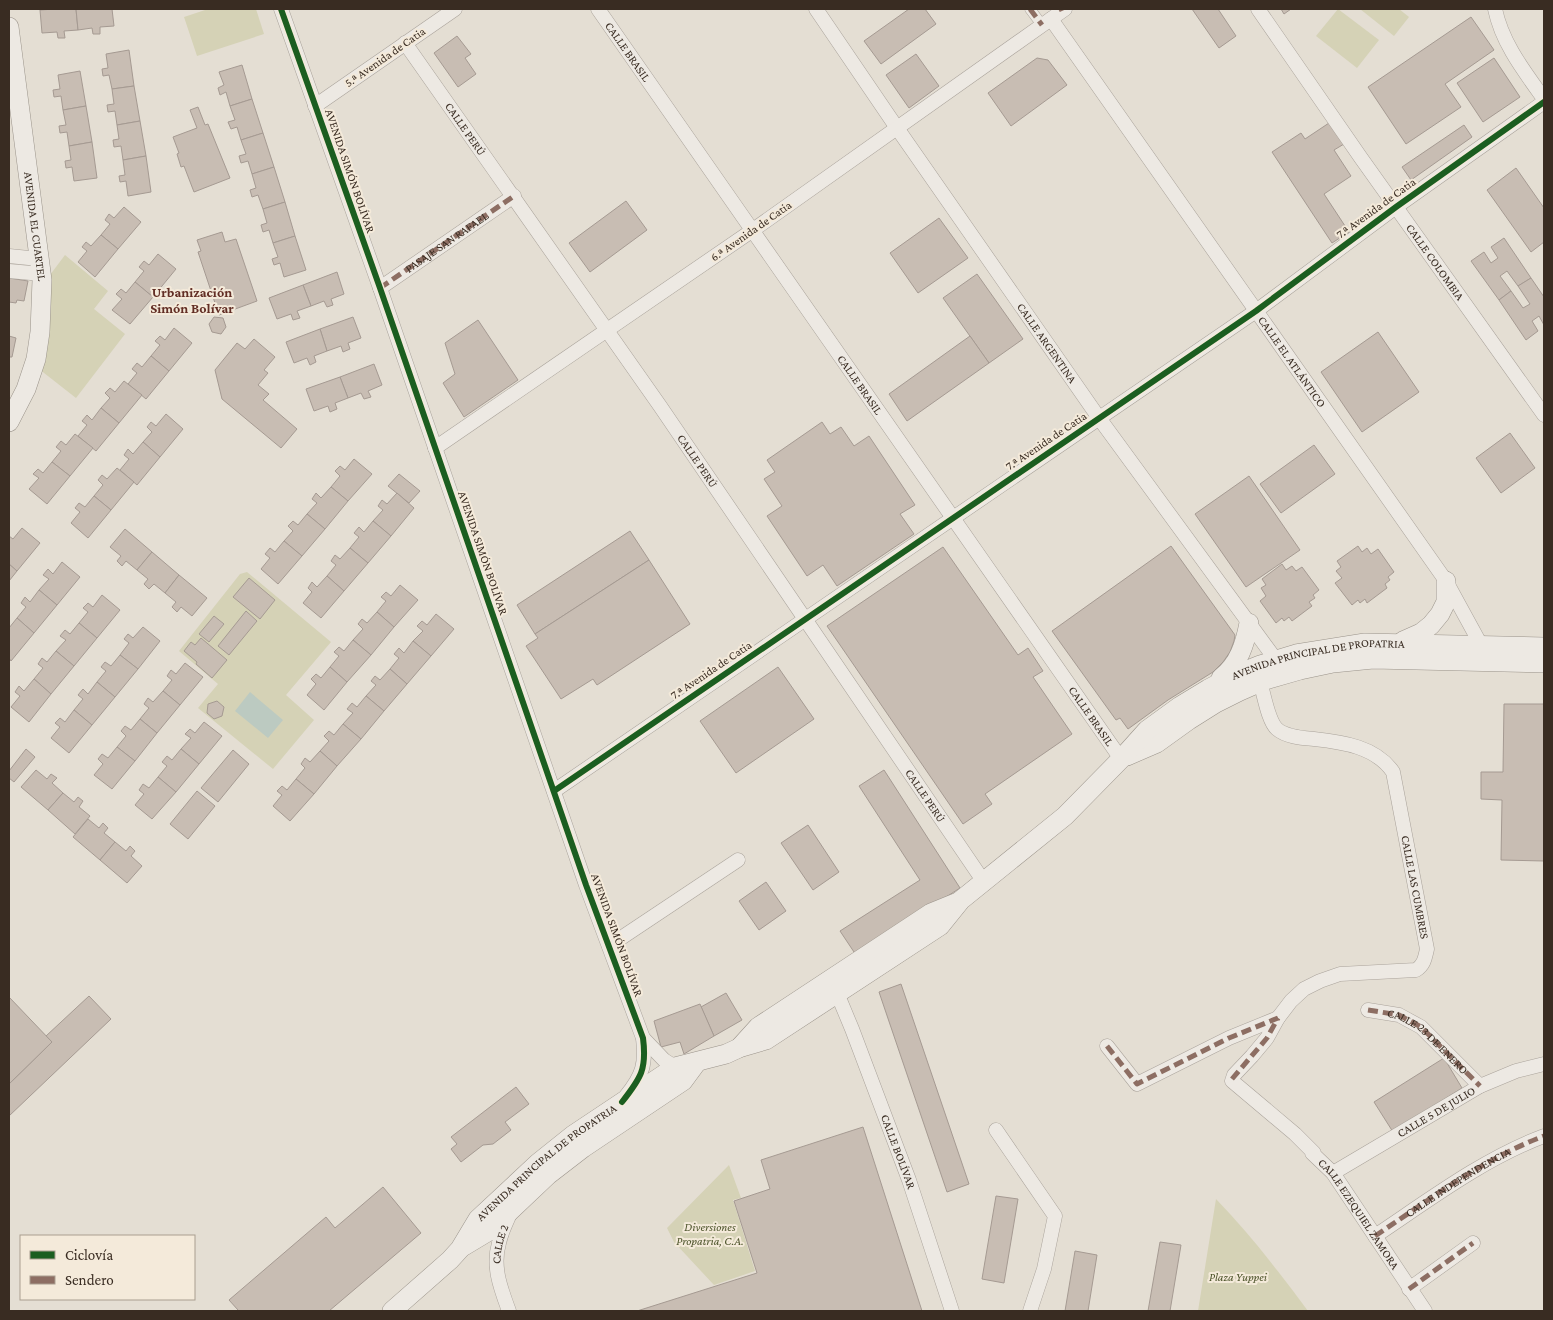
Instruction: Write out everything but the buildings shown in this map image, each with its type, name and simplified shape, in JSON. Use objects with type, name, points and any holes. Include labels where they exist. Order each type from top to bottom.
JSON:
[{"type":"main road","name":"AVENIDA EL CUARTEL","points":[[9,27],[40,267],[40,332],[36,359],[26,388],[9,422]]},
{"type":"main road","points":[[1399,643],[1421,634],[1440,614],[1446,602],[1446,581]]},
{"type":"main road","points":[[1208,689],[1227,674],[1237,661],[1244,646],[1249,623]]},
{"type":"main road","name":"AVENIDA PRINCIPAL DE PROPATRIA","points":[[1372,651],[1399,643],[1544,663]]},
{"type":"main road","name":"AVENIDA PRINCIPAL DE PROPATRIA","points":[[1121,759],[1156,743],[1216,703],[1260,682],[1296,654],[1322,649],[1481,653],[1544,647]]},
{"type":"main road","name":"AVENIDA PRINCIPAL DE PROPATRIA","points":[[392,1311],[450,1260],[460,1249],[478,1219],[538,1162],[573,1135],[675,1067],[726,1054],[766,1040],[940,926],[962,900],[1065,816],[1147,730],[1180,706],[1233,676],[1278,668]]},
{"type":"main road","name":"AVENIDA PRINCIPAL DE PROPATRIA","points":[[739,1048],[758,1027],[931,912],[962,900]]},
{"type":"main road","name":"AVENIDA PRINCIPAL DE PROPATRIA","points":[[460,1249],[489,1230],[548,1175],[582,1148],[684,1081],[697,1062]]},
{"type":"street","name":"AVENIDA SIMÓN BOLÍVAR","points":[[281,9],[380,288],[554,791],[643,1038],[645,1056],[643,1068],[622,1102]]},
{"type":"street","name":"5.ª Avenida de Catia","points":[[315,106],[455,9]]},
{"type":"street","name":"CALLE BRASIL","points":[[598,9],[1121,759]]},
{"type":"street","name":"CALLE ARGENTINA","points":[[816,9],[1099,418],[1249,623],[1278,668]]},
{"type":"street","points":[[1030,9],[1056,14]]},
{"type":"street","name":"CALLE COLOMBIA","points":[[1258,9],[1396,208],[1544,415]]},
{"type":"street","points":[[1495,9],[1496,16],[1512,53],[1544,100]]},
{"type":"street","name":"6.ª Avenida de Catia","points":[[435,448],[753,230],[1056,14]]},
{"type":"street","name":"CALLE EL ATLÁNTICO","points":[[1056,14],[1256,310],[1446,581],[1481,653]]},
{"type":"street","name":"CALLE PERÚ","points":[[405,44],[608,330],[984,882]]},
{"type":"street","name":"7.ª Avenida de Catia","points":[[554,791],[1256,310],[1544,100]]},
{"type":"street","name":"PASAJE SAN RAFAEL","points":[[380,288],[514,196]]},
{"type":"street","points":[[9,256],[40,267]]},
{"type":"street","points":[[9,272],[40,267]]},
{"type":"street","name":"CALLE LAS CUMBRES","points":[[1107,1046],[1137,1084],[1230,1038],[1278,1018],[1298,995],[1320,980],[1340,974],[1416,970],[1424,961],[1427,949],[1393,772],[1380,757],[1359,747],[1301,738],[1278,730],[1272,722],[1260,682]]},
{"type":"street","points":[[609,946],[738,860]]},
{"type":"street","name":"CALLE BOLÍVAR","points":[[837,993],[909,1180],[952,1311]]},
{"type":"street","name":"CALLE 23 DE ENERO","points":[[1368,1010],[1399,1015],[1421,1027],[1480,1086]]},
{"type":"street","name":"CALLE EZEQUIEL ZAMORA","points":[[1278,1018],[1266,1038],[1234,1075],[1232,1082],[1295,1134],[1333,1173],[1424,1311]]},
{"type":"street","name":"AVENIDA SIMÓN BOLÍVAR","points":[[643,1038],[664,1060],[675,1067]]},
{"type":"street","name":"CALLE 5 DE JULIO","points":[[1333,1173],[1480,1086],[1516,1071],[1544,1064]]},
{"type":"street","points":[[996,1130],[1055,1216],[1044,1269],[1030,1311]]},
{"type":"street","name":"CALLE INDEPENDENCIA","points":[[1375,1236],[1473,1172],[1544,1136]]},
{"type":"street","name":"CALLE 2","points":[[509,1311],[498,1278],[496,1258],[499,1243],[512,1208]]},
{"type":"street","points":[[1409,1289],[1472,1243]]},
{"type":"green space","points":[[208,9],[256,9],[264,34],[197,56],[184,17]]},
{"type":"green space","points":[[1338,9],[1379,40],[1357,68],[1316,36]]},
{"type":"green space","points":[[1360,9],[1399,9],[1409,17],[1394,36]]},
{"type":"green space","points":[[65,255],[108,291],[94,309],[125,334],[76,398],[39,369],[50,275]]},
{"type":"green space","points":[[247,572],[331,642],[286,695],[314,720],[273,769],[198,708],[218,684],[179,651],[240,574]]},
{"type":"green space","name":"Diversiones Propatria, C.A.","points":[[729,1165],[741,1198],[733,1200],[755,1271],[714,1285],[674,1242],[667,1228]]},
{"type":"green space","name":"Plaza Yuppei","points":[[1216,1199],[1275,1268],[1308,1311],[1198,1311]]},
{"type":"shaded area","points":[[250,692],[283,720],[268,738],[235,711]]},
{"type":"marked path","points":[[1030,9],[1042,25]]},
{"type":"marked path","points":[[380,288],[514,196]]},
{"type":"marked path","points":[[1368,1010],[1399,1015],[1421,1027],[1480,1086]]},
{"type":"marked path","points":[[1107,1046],[1137,1084],[1229,1038],[1278,1018]]},
{"type":"marked path","points":[[1232,1079],[1267,1038],[1278,1018]]},
{"type":"marked path","points":[[1375,1236],[1478,1168],[1521,1145],[1544,1136]]},
{"type":"marked path","points":[[1409,1289],[1473,1243]]},
{"type":"cycle path","points":[[281,9],[380,288],[586,885],[643,1038],[644,1058],[641,1073],[622,1102]]},
{"type":"cycle path","points":[[554,791],[1256,311],[1396,207],[1544,102]]},
{"type":"district","name":"Urbanización Simón Bolívar","points":[[192,300]]}]
